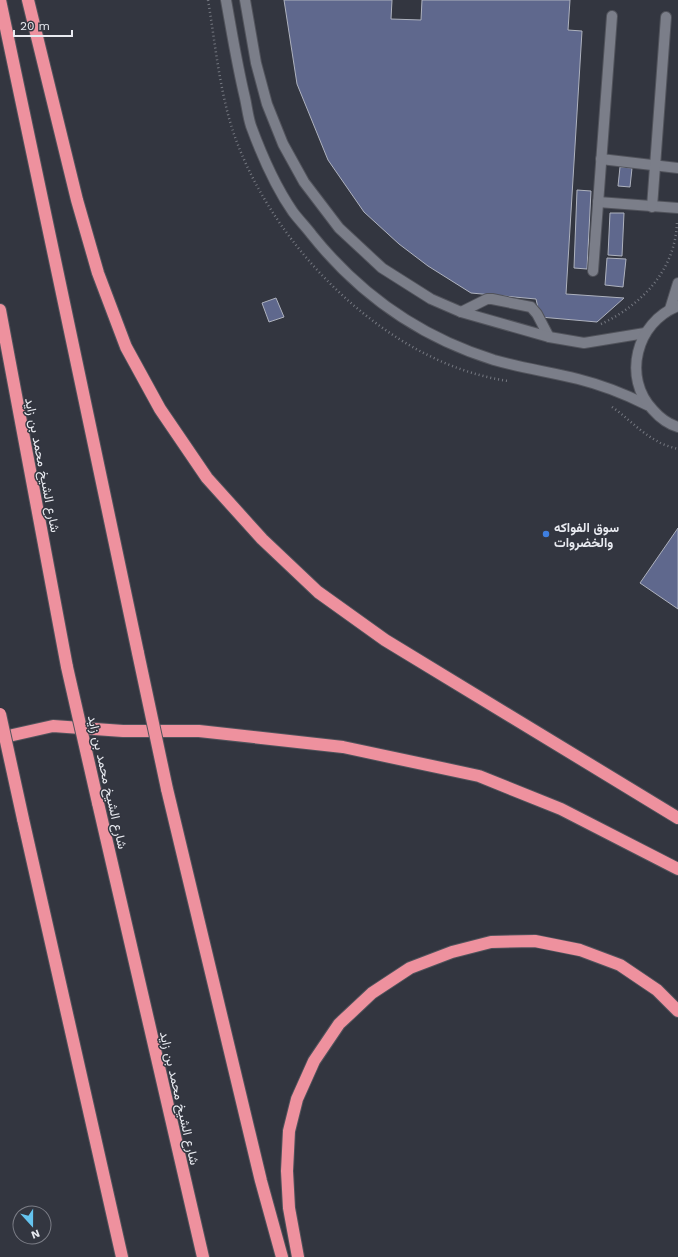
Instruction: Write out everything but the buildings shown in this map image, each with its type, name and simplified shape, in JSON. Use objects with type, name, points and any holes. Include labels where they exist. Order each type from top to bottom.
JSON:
[{"type":"highway","points":[[0,0],[167,789],[259,1174],[282,1257]]},
{"type":"highway","points":[[28,0],[77,200],[98,273],[126,346],[160,409],[207,478],[262,539],[318,592],[385,640],[678,818]]},
{"type":"highway","name":"شارع الشيخ محمد بن زايد","points":[[0,310],[67,667],[203,1257]]},
{"type":"highway","points":[[0,714],[122,1257]]},
{"type":"highway","points":[[0,738],[52,726],[123,732],[199,731],[343,747],[479,776],[561,809],[678,869]]},
{"type":"highway","points":[[298,1257],[289,1208],[287,1171],[289,1131],[297,1099],[314,1061],[339,1024],[372,993],[410,968],[452,952],[491,942],[535,942],[580,950],[620,965],[657,990],[678,1011]]},
{"type":"street","points":[[226,0],[240,76],[251,124],[269,170],[293,212],[324,250],[352,280],[384,306],[419,328],[456,346],[494,360],[603,386],[648,405]]},
{"type":"street","points":[[245,0],[256,63],[267,104],[284,144],[304,182],[339,228],[382,268],[431,300],[462,312],[549,337],[584,343],[645,333]]},
{"type":"street","points":[[593,271],[612,16]]},
{"type":"street","points":[[652,206],[666,16]]},
{"type":"street","points":[[601,159],[678,168]]},
{"type":"street","points":[[598,202],[678,208]]},
{"type":"street","points":[[678,283],[674,308],[656,320],[645,333],[638,350],[635,369],[639,388],[648,405],[660,417],[678,427]]},
{"type":"street","points":[[462,312],[487,299],[526,305],[534,310],[549,337]]},
{"type":"path","points":[[599,325],[619,314],[640,299],[657,280],[670,258],[676,234],[678,208]]},
{"type":"place","name":"سوق الفواكه والخضروات","points":[[546,534]]}]
